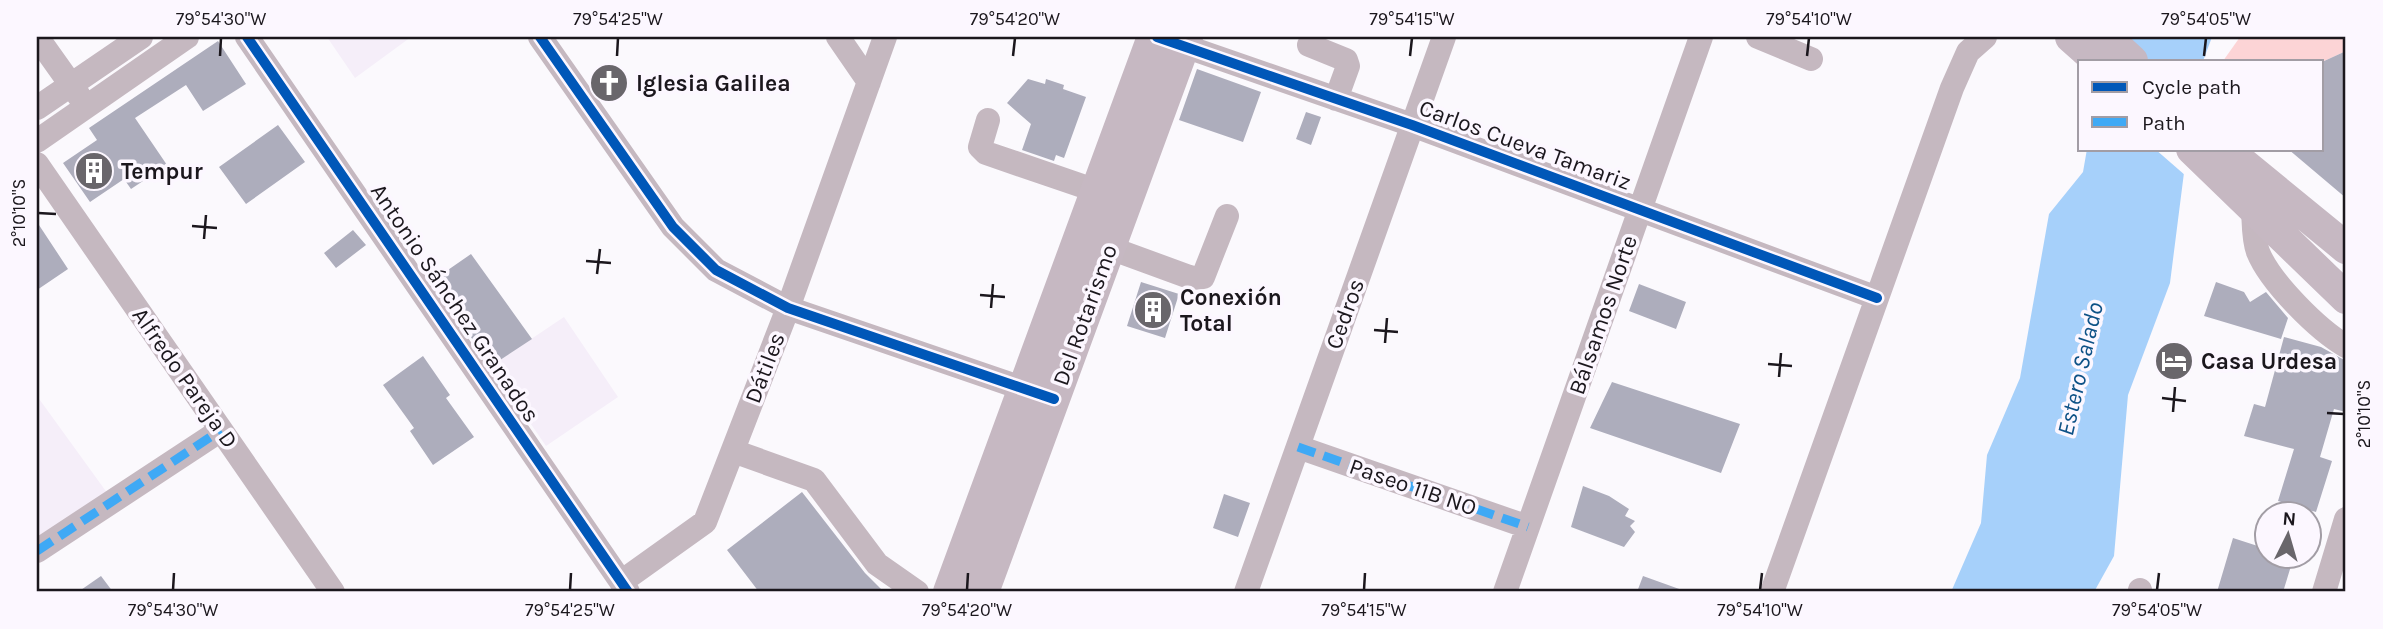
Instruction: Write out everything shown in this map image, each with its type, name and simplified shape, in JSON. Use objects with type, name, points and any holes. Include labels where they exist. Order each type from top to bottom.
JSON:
[{"type":"main road","points":[[2071,37],[2097,60]]},
{"type":"main road","points":[[2106,37],[2133,60]]},
{"type":"main road","name":"Del Rotarismo","points":[[949,592],[1097,191],[1170,39]]},
{"type":"main road","name":"Del Rotarismo","points":[[990,590],[1054,399],[1110,248],[1170,39]]},
{"type":"main road","points":[[2195,150],[2226,160],[2346,248]]},
{"type":"main road","points":[[2226,160],[2253,209],[2310,261],[2341,298]]},
{"type":"street","points":[[37,37],[87,106]]},
{"type":"street","points":[[37,108],[141,37]]},
{"type":"street","points":[[37,141],[187,37]]},
{"type":"street","name":"Antonio Sánchez Granados","points":[[247,37],[624,587]]},
{"type":"street","points":[[540,37],[673,227],[716,270],[788,308],[1054,399]]},
{"type":"street","points":[[838,37],[869,82]]},
{"type":"street","name":"Dátiles","points":[[624,587],[705,522],[788,308],[885,37]]},
{"type":"street","name":"Cedros","points":[[1246,592],[1444,37]]},
{"type":"street","name":"Bálsamos Norte","points":[[1505,592],[1701,37]]},
{"type":"street","points":[[1758,37],[1811,59]]},
{"type":"street","points":[[1772,592],[1952,88],[1968,52],[1984,37]]},
{"type":"street","points":[[2050,37],[2085,60]]},
{"type":"street","points":[[2113,37],[2133,60]]},
{"type":"street","name":"Carlos Cueva Tamariz","points":[[1170,39],[1412,125],[1877,298]]},
{"type":"street","points":[[1308,45],[1346,60],[1348,66],[1336,99]]},
{"type":"street","points":[[988,120],[981,147],[986,153],[1097,191]]},
{"type":"street","name":"Alfredo Pareja D","points":[[37,164],[333,592]]},
{"type":"street","points":[[2253,209],[2259,253],[2271,273],[2319,326],[2346,346]]},
{"type":"street","points":[[1110,248],[1192,278],[1203,277],[1227,216]]},
{"type":"street","points":[[37,551],[221,430]]},
{"type":"street","name":"Paseo 11B NO","points":[[1298,447],[1528,527]]},
{"type":"street","points":[[733,451],[814,480],[877,564],[917,592]]},
{"type":"street","points":[[2324,592],[2346,519]]},
{"type":"shaded area","points":[[327,37],[411,37],[355,78]]},
{"type":"shaded area","points":[[2240,37],[2346,37],[2346,51],[2324,61],[2224,60]]},
{"type":"shaded area","points":[[564,317],[618,397],[546,446],[491,366]]},
{"type":"shaded area","points":[[37,396],[113,501],[37,547]]},
{"type":"water","points":[[2106,37],[2212,37],[2203,60],[2102,60]]},
{"type":"water","name":"Estero Salado","points":[[2087,150],[2187,150],[2170,283],[2128,395],[2114,556],[2094,592],[1951,592],[1981,523],[1987,455],[2020,378],[2049,214],[2083,172]]},
{"type":"pier","points":[[2156,150],[2191,150],[2186,176]]},
{"type":"building","points":[[218,41],[246,84],[203,111],[186,85],[135,118],[167,165],[131,189],[124,179],[90,202],[63,163],[97,140],[89,128]]},
{"type":"building","points":[[2346,51],[2346,198],[2289,150],[2324,150],[2324,61]]},
{"type":"building","points":[[1197,69],[1261,92],[1243,142],[1179,120]]},
{"type":"building","points":[[1028,79],[1045,84],[1046,79],[1064,85],[1063,89],[1086,97],[1064,158],[1056,155],[1054,161],[1022,150],[1031,124],[1007,103]]},
{"type":"building","points":[[1306,112],[1321,117],[1311,145],[1296,139]]},
{"type":"building","points":[[278,125],[305,162],[246,204],[219,167]]},
{"type":"building","points":[[37,222],[68,269],[37,290]]},
{"type":"building","points":[[353,230],[366,245],[336,268],[324,253]]},
{"type":"building","points":[[471,254],[532,339],[491,366],[432,281]]},
{"type":"building","name":"Conexión Total","points":[[1141,282],[1179,294],[1165,338],[1127,326]]},
{"type":"building","points":[[2216,282],[2244,292],[2250,302],[2266,292],[2288,318],[2281,339],[2204,316]]},
{"type":"building","points":[[1639,284],[1686,302],[1676,329],[1629,311]]},
{"type":"building","points":[[2284,337],[2321,347],[2346,361],[2346,412],[2334,409],[2320,457],[2332,461],[2320,500],[2278,500],[2294,449],[2244,436],[2254,404],[2265,407]]},
{"type":"building","points":[[423,356],[450,395],[446,398],[474,437],[433,465],[410,431],[414,428],[383,385]]},
{"type":"building","points":[[1612,382],[1740,424],[1721,473],[1590,428]]},
{"type":"building","points":[[1583,486],[1609,496],[1629,509],[1625,516],[1635,521],[1630,526],[1635,532],[1624,547],[1571,527]]},
{"type":"building","points":[[802,492],[865,573],[884,592],[759,592],[727,550]]},
{"type":"building","points":[[1224,494],[1250,503],[1238,537],[1213,528]]},
{"type":"building","points":[[2233,538],[2254,545],[2254,570],[2290,570],[2283,592],[2217,592]]},
{"type":"building","points":[[101,576],[113,592],[78,592]]},
{"type":"building","points":[[1643,576],[1682,590],[1637,592]]},
{"type":"marked path","points":[[37,551],[221,430]]},
{"type":"marked path","points":[[1298,447],[1528,527]]},
{"type":"cycle path","points":[[247,37],[628,592]]},
{"type":"cycle path","points":[[540,37],[673,227],[716,270],[788,308],[1054,399]]},
{"type":"cycle path","points":[[1157,37],[1412,125],[1877,298]]},
{"type":"place","name":"Iglesia Galilea","points":[[609,83]]},
{"type":"place","name":"Tempur","points":[[94,171]]},
{"type":"place","name":"Conexión Total","points":[[1153,310]]},
{"type":"place","name":"Casa Urdesa","points":[[2174,361]]}]
